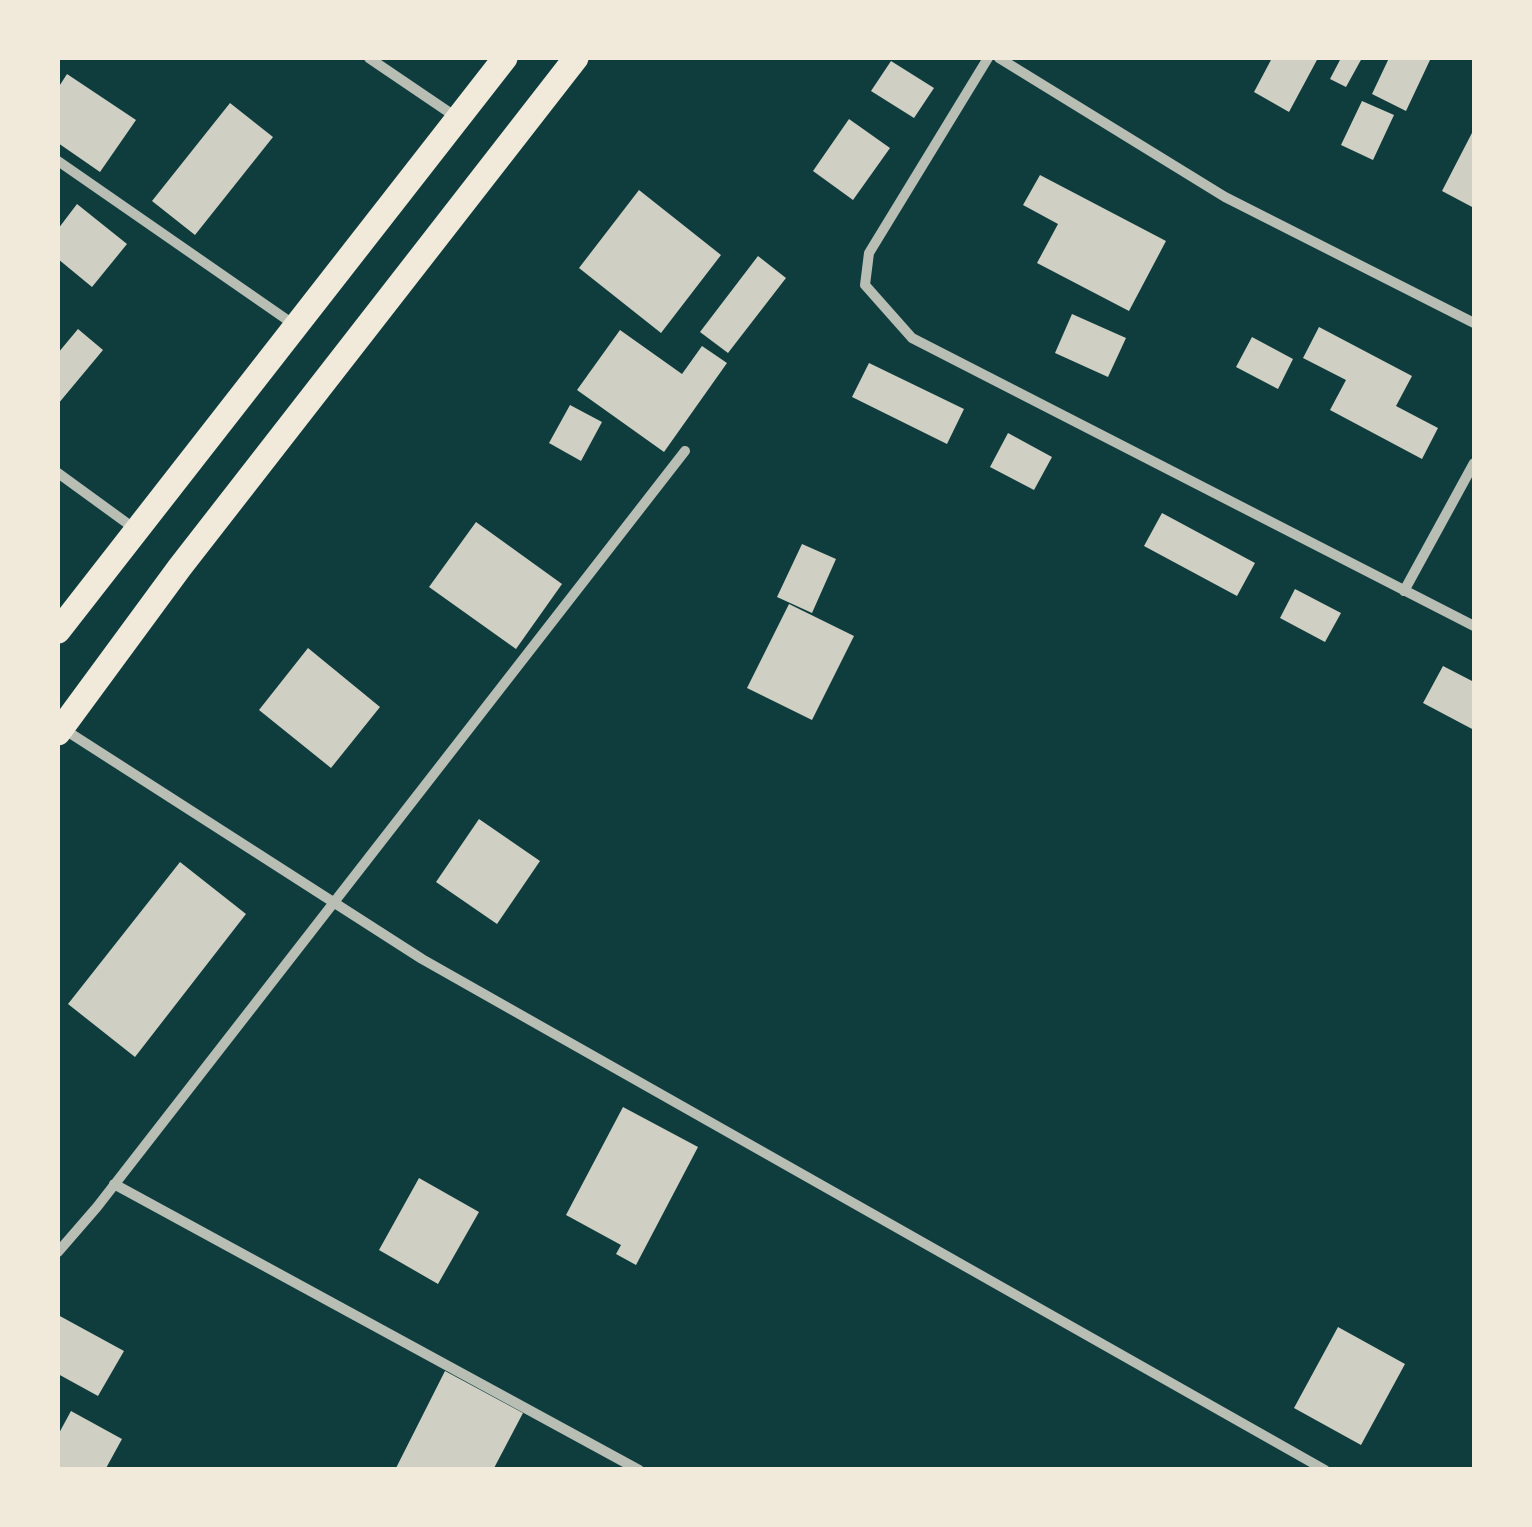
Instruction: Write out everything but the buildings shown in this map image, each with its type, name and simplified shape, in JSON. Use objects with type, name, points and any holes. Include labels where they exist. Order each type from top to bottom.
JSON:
[{"type":"highway","points":[[58,631],[505,58]]},
{"type":"highway","points":[[59,730],[180,567],[576,58]]},
{"type":"street","points":[[370,58],[457,118]]},
{"type":"street","points":[[988,58],[869,252],[864,286],[912,338],[1474,626]]},
{"type":"street","points":[[1000,58],[1225,197],[1474,323]]},
{"type":"street","points":[[58,161],[297,326]]},
{"type":"street","points":[[58,1252],[686,451]]},
{"type":"street","points":[[1404,591],[1474,462]]},
{"type":"street","points":[[58,472],[136,530]]},
{"type":"street","points":[[59,730],[457,978],[1325,1470]]},
{"type":"street","points":[[114,1184],[639,1470]]}]
